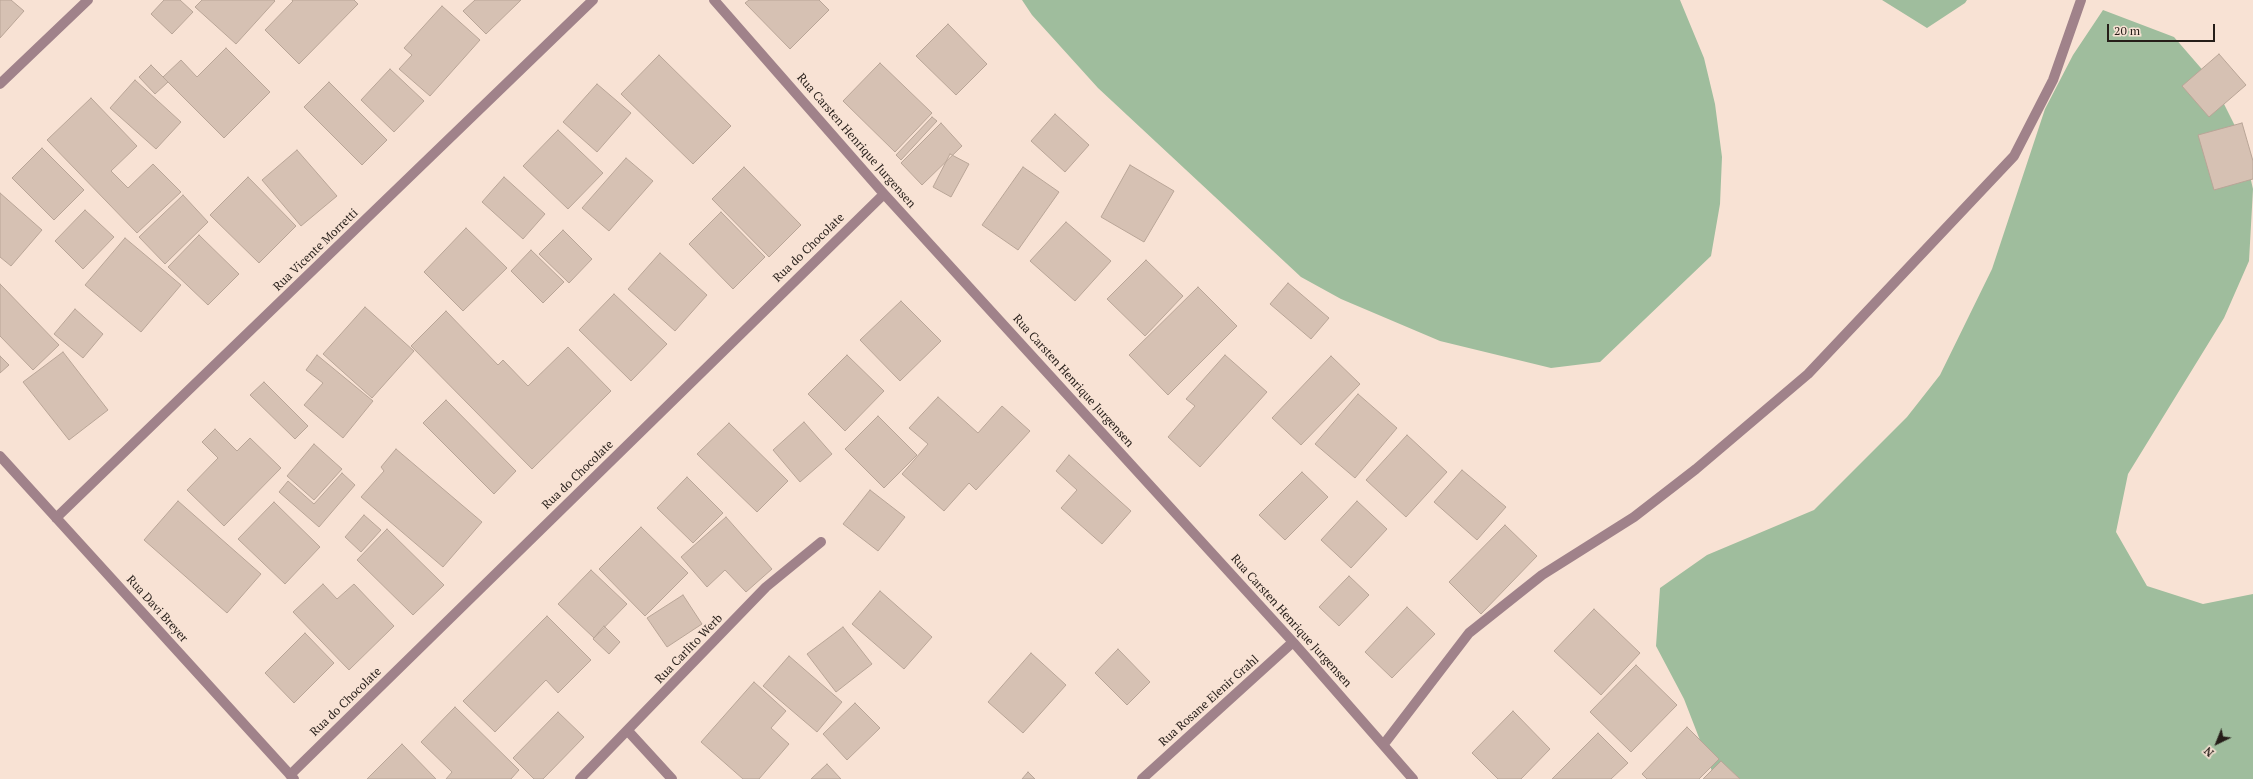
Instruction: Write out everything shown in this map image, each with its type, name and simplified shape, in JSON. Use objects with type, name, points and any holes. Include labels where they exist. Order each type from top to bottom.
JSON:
[{"type":"street","points":[[0,84],[88,0]]},
{"type":"street","name":"Rua Vicente Morretti","points":[[56,518],[594,0]]},
{"type":"street","name":"Rua Carsten Henrique Jurgensen","points":[[714,0],[884,194],[1293,642],[1384,744],[1413,779]]},
{"type":"street","points":[[1384,744],[1469,633],[1542,575],[1634,517],[1696,469],[1808,374],[2009,162],[2014,156],[2053,80],[2081,0]]},
{"type":"street","name":"Rua do Chocolate","points":[[292,777],[884,194]]},
{"type":"street","name":"Rua Davi Breyer","points":[[0,456],[292,777]]},
{"type":"street","name":"Rua Carlito Werb","points":[[580,779],[628,732],[766,587],[821,542]]},
{"type":"street","name":"Rua Rosane Elenir Grahl","points":[[1142,779],[1293,642]]},
{"type":"street","points":[[628,732],[672,779]]},
{"type":"green space","points":[[1022,0],[1680,0],[1704,58],[1715,104],[1722,157],[1720,204],[1711,256],[1600,362],[1551,368],[1440,341],[1341,299],[1301,277],[1098,88],[1032,15]]},
{"type":"green space","points":[[1882,0],[1967,0],[1965,3],[1927,28]]},
{"type":"green space","points":[[2103,10],[2174,37],[2213,82],[2241,138],[2253,189],[2249,261],[2224,318],[2128,474],[2116,532],[2147,586],[2203,604],[2253,594],[2253,779],[1715,779],[1684,699],[1656,646],[1660,588],[1707,555],[1814,510],[1907,417],[1940,375],[1992,269],[2045,109],[2073,55]]},
{"type":"building","points":[[0,0],[11,0],[24,11],[0,38]]},
{"type":"building","points":[[164,0],[180,0],[193,12],[172,34],[151,14]]},
{"type":"building","points":[[202,0],[275,1],[236,44],[195,7]]},
{"type":"building","points":[[292,0],[354,0],[358,4],[299,64],[265,30],[293,1]]},
{"type":"building","points":[[475,0],[521,0],[486,34],[463,11]]},
{"type":"building","points":[[749,0],[819,0],[829,10],[790,49],[745,3]]},
{"type":"building","points":[[442,6],[480,40],[430,96],[399,69],[412,55],[404,48]]},
{"type":"building","points":[[948,24],[987,64],[956,95],[916,56]]},
{"type":"building","points":[[226,48],[270,92],[224,138],[163,77],[181,60],[197,77]]},
{"type":"building","points":[[2219,54],[2246,85],[2209,117],[2182,86]]},
{"type":"building","points":[[659,55],[731,126],[693,164],[621,94]]},
{"type":"building","points":[[880,63],[932,113],[895,152],[843,101]]},
{"type":"building","points":[[151,65],[168,82],[155,94],[139,77]]},
{"type":"building","points":[[390,69],[424,101],[394,132],[361,100]]},
{"type":"building","points":[[135,80],[181,122],[156,149],[110,108]]},
{"type":"building","points":[[329,82],[387,140],[362,165],[304,107]]},
{"type":"building","points":[[597,84],[631,113],[597,152],[563,122]]},
{"type":"building","points":[[91,98],[137,146],[111,171],[128,188],[153,164],[181,192],[137,233],[47,140]]},
{"type":"building","points":[[1055,114],[1089,145],[1065,172],[1031,141]]},
{"type":"building","points":[[932,117],[937,121],[901,160],[896,155]]},
{"type":"building","points":[[941,123],[962,146],[922,185],[901,163]]},
{"type":"building","points":[[2242,123],[2253,161],[2253,179],[2214,190],[2198,135]]},
{"type":"building","points":[[558,130],[603,173],[568,209],[523,166]]},
{"type":"building","points":[[42,148],[84,190],[54,220],[12,178]]},
{"type":"building","points":[[297,150],[337,196],[301,226],[262,180]]},
{"type":"building","points":[[950,154],[969,164],[951,197],[933,187]]},
{"type":"building","points":[[626,158],[653,181],[609,231],[582,208]]},
{"type":"building","points":[[1130,165],[1174,191],[1144,242],[1101,217]]},
{"type":"building","points":[[744,167],[801,225],[769,257],[712,199]]},
{"type":"building","points":[[1023,167],[1059,192],[1018,250],[982,225]]},
{"type":"building","points":[[248,177],[296,226],[259,263],[210,215]]},
{"type":"building","points":[[504,177],[545,214],[523,239],[482,202]]},
{"type":"building","points":[[0,193],[42,230],[11,266],[0,257]]},
{"type":"building","points":[[183,195],[208,222],[165,264],[139,237]]},
{"type":"building","points":[[85,210],[114,237],[83,269],[55,241]]},
{"type":"building","points":[[721,212],[765,257],[733,289],[689,244]]},
{"type":"building","points":[[1066,222],[1111,261],[1075,301],[1030,261]]},
{"type":"building","points":[[466,228],[507,268],[463,311],[424,272]]},
{"type":"building","points":[[563,230],[592,259],[569,283],[539,254]]},
{"type":"building","points":[[199,235],[239,274],[208,305],[168,267]]},
{"type":"building","points":[[125,238],[181,285],[141,332],[85,285]]},
{"type":"building","points":[[531,250],[564,282],[543,303],[511,271]]},
{"type":"building","points":[[660,253],[707,295],[675,331],[628,289]]},
{"type":"building","points":[[1146,260],[1183,296],[1145,336],[1107,299]]},
{"type":"building","points":[[1288,283],[1329,318],[1311,339],[1270,304]]},
{"type":"building","points":[[0,284],[59,345],[33,370],[0,336]]},
{"type":"building","points":[[1198,287],[1237,326],[1168,395],[1129,355]]},
{"type":"building","points":[[614,294],[667,344],[631,381],[579,330]]},
{"type":"building","points":[[901,301],[941,341],[900,381],[860,340]]},
{"type":"building","points":[[365,307],[414,351],[372,398],[323,354]]},
{"type":"building","points":[[75,309],[103,334],[83,358],[54,334]]},
{"type":"building","points":[[446,311],[498,365],[503,360],[528,386],[568,347],[611,391],[532,469],[411,346]]},
{"type":"building","points":[[63,352],[108,410],[69,440],[23,382]]},
{"type":"building","points":[[317,355],[373,401],[343,438],[304,405],[323,383],[306,370]]},
{"type":"building","points":[[847,355],[884,391],[845,431],[808,394]]},
{"type":"building","points":[[1225,355],[1267,392],[1200,467],[1168,437],[1195,406],[1186,399]]},
{"type":"building","points":[[0,356],[9,365],[0,373]]},
{"type":"building","points":[[1331,356],[1360,384],[1301,445],[1272,418]]},
{"type":"building","points":[[264,382],[308,426],[295,439],[250,395]]},
{"type":"building","points":[[1358,394],[1397,428],[1355,478],[1315,444]]},
{"type":"building","points":[[938,397],[978,433],[1002,406],[1030,431],[976,490],[969,483],[944,511],[902,474],[928,444],[909,428]]},
{"type":"building","points":[[446,400],[516,471],[494,494],[423,423]]},
{"type":"building","points":[[878,416],[917,455],[884,488],[845,449]]},
{"type":"building","points":[[804,422],[832,454],[800,482],[773,450]]},
{"type":"building","points":[[729,423],[788,481],[757,512],[697,454]]},
{"type":"building","points":[[215,429],[237,451],[250,438],[281,468],[224,526],[187,490],[218,458],[202,442]]},
{"type":"building","points":[[1407,435],[1447,472],[1406,517],[1366,480]]},
{"type":"building","points":[[314,444],[342,469],[314,500],[287,476]]},
{"type":"building","points":[[396,449],[482,522],[443,567],[361,497],[384,471],[381,467]]},
{"type":"building","points":[[1069,455],[1131,511],[1102,544],[1061,508],[1077,490],[1056,471]]},
{"type":"building","points":[[1462,470],[1506,507],[1477,540],[1434,502]]},
{"type":"building","points":[[1302,472],[1328,497],[1285,540],[1259,515]]},
{"type":"building","points":[[342,473],[355,485],[319,527],[279,492],[288,481],[314,504]]},
{"type":"building","points":[[687,477],[723,513],[693,543],[657,508]]},
{"type":"building","points":[[870,490],[905,517],[878,551],[843,524]]},
{"type":"building","points":[[178,501],[261,574],[227,613],[144,540]]},
{"type":"building","points":[[1357,501],[1387,529],[1351,568],[1321,540]]},
{"type":"building","points":[[274,502],[320,547],[285,584],[238,539]]},
{"type":"building","points":[[364,515],[381,530],[361,552],[345,537]]},
{"type":"building","points":[[726,517],[772,569],[746,592],[725,570],[707,587],[681,557]]},
{"type":"building","points":[[1505,525],[1537,556],[1481,614],[1449,582]]},
{"type":"building","points":[[641,527],[688,573],[645,616],[599,569]]},
{"type":"building","points":[[387,529],[444,585],[413,615],[357,560]]},
{"type":"building","points":[[591,570],[627,604],[594,638],[558,604]]},
{"type":"building","points":[[1349,576],[1369,595],[1339,626],[1319,607]]},
{"type":"building","points":[[323,584],[337,599],[354,584],[394,626],[349,670],[293,612]]},
{"type":"building","points":[[880,591],[932,637],[904,669],[852,624]]},
{"type":"building","points":[[683,595],[702,624],[667,647],[647,618]]},
{"type":"building","points":[[1407,607],[1435,634],[1392,678],[1365,652]]},
{"type":"building","points":[[1594,609],[1640,653],[1601,695],[1554,651]]},
{"type":"building","points":[[547,616],[591,660],[558,693],[546,680],[495,732],[463,701]]},
{"type":"building","points":[[604,626],[620,642],[609,654],[593,639]]},
{"type":"building","points":[[843,627],[872,664],[836,692],[807,654]]},
{"type":"building","points":[[305,633],[334,663],[294,703],[265,673]]},
{"type":"building","points":[[1118,649],[1150,682],[1127,705],[1095,673]]},
{"type":"building","points":[[1031,653],[1066,685],[1023,733],[988,702]]},
{"type":"building","points":[[789,656],[842,702],[817,732],[763,686]]},
{"type":"building","points":[[1636,665],[1677,705],[1631,752],[1590,712]]},
{"type":"building","points":[[754,682],[786,711],[771,728],[789,744],[759,779],[743,779],[701,742]]},
{"type":"building","points":[[855,703],[880,728],[847,760],[823,734]]},
{"type":"building","points":[[455,707],[519,770],[511,779],[446,779],[452,772],[421,742]]},
{"type":"building","points":[[1513,711],[1550,749],[1521,779],[1498,779],[1472,753]]},
{"type":"building","points":[[558,712],[584,737],[543,779],[534,779],[513,758]]},
{"type":"building","points":[[1687,727],[1719,759],[1699,779],[1647,779],[1642,774]]},
{"type":"building","points":[[1598,733],[1628,763],[1611,779],[1552,779]]},
{"type":"building","points":[[402,744],[436,779],[367,779]]},
{"type":"building","points":[[1721,761],[1740,779],[1703,779]]},
{"type":"building","points":[[827,764],[841,779],[811,779]]},
{"type":"building","points":[[1028,772],[1035,779],[1022,779]]}]
